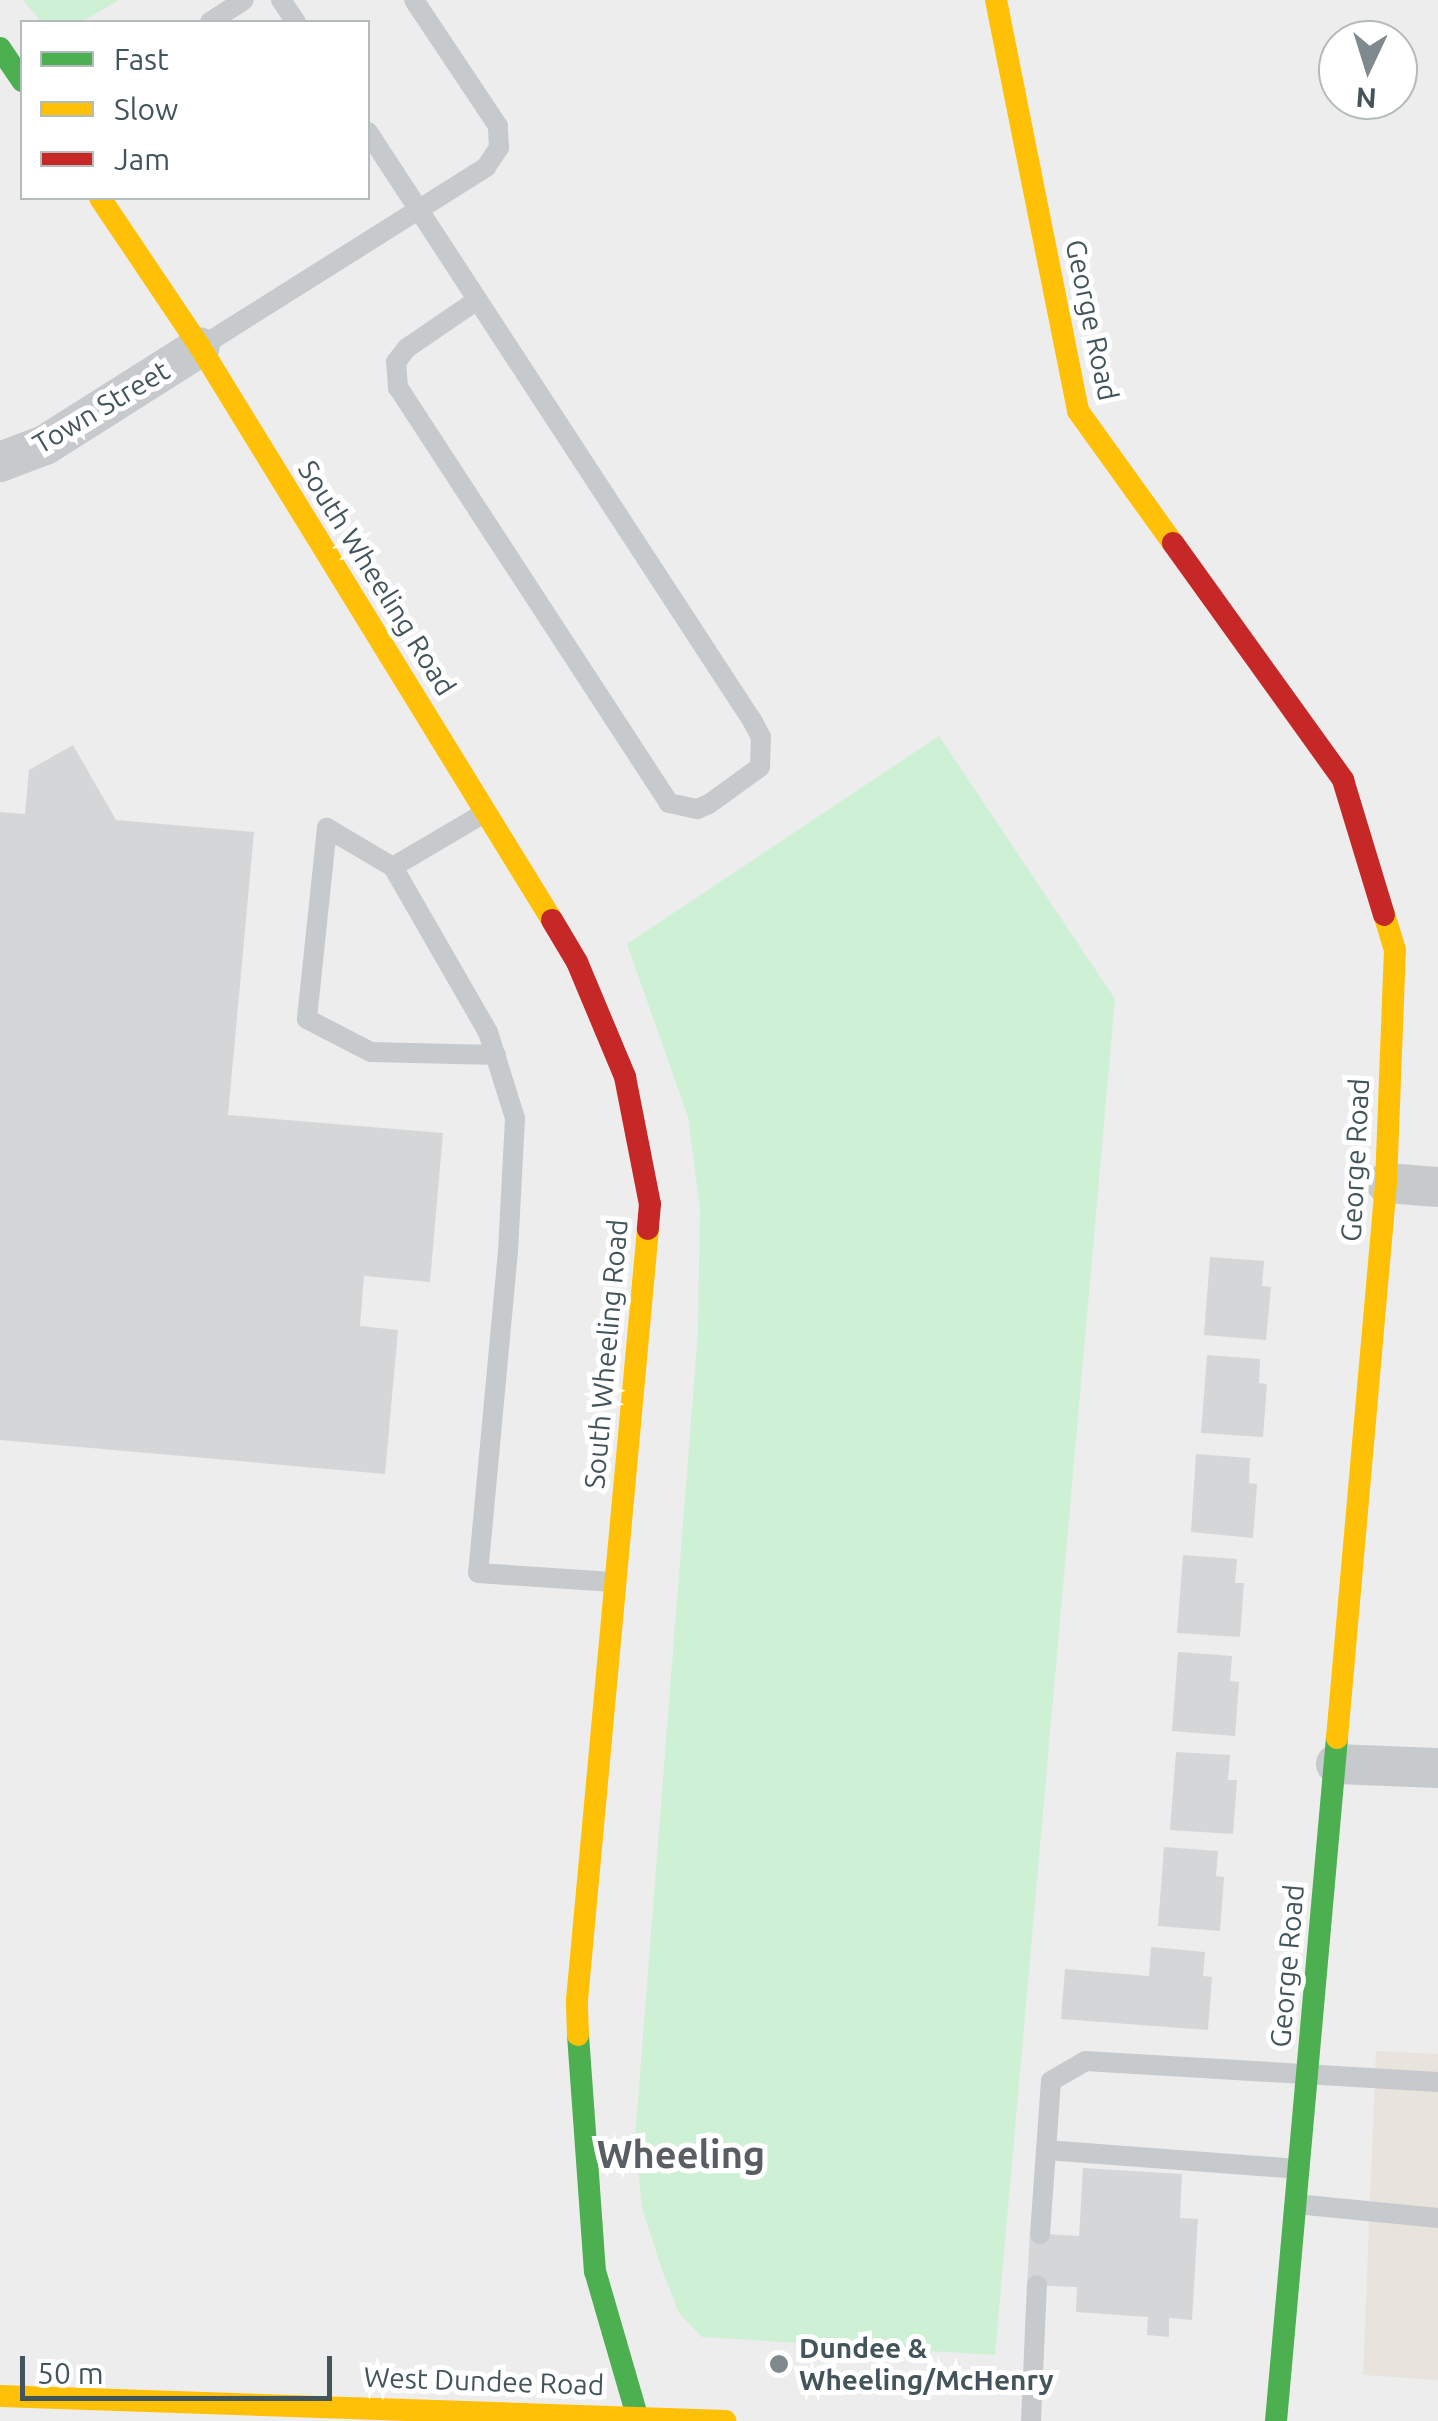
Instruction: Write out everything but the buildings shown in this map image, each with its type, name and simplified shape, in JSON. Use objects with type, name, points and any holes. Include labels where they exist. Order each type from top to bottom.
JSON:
[{"type":"main road","name":"George Road","points":[[996,0],[1078,412],[1343,780],[1396,950],[1386,1184],[1276,2421]]},
{"type":"main road","points":[[0,48],[20,78]]},
{"type":"main road","name":"South Wheeling Road","points":[[101,200],[200,347],[486,812],[584,978],[625,1078],[650,1204],[577,2000],[584,2163],[594,2271],[639,2419]]},
{"type":"main road","name":"West Dundee Road","points":[[0,2396],[726,2421]]},
{"type":"street","name":"Town Street","points":[[0,462],[46,445],[200,347]]},
{"type":"street","points":[[1386,1184],[1438,1186]]},
{"type":"street","points":[[1336,1764],[1438,1768]]},
{"type":"lane","points":[[213,20],[244,0]]},
{"type":"lane","points":[[200,347],[486,166],[499,148],[498,126],[414,0]]},
{"type":"lane","points":[[370,135],[761,737],[760,766],[708,804],[683,808],[669,803],[398,388],[396,362],[408,348],[477,300]]},
{"type":"lane","points":[[393,867],[486,812]]},
{"type":"lane","points":[[496,1055],[371,1052],[307,1019],[327,828],[393,867],[488,1032],[496,1055],[516,1118],[508,1250],[478,1573],[616,1582]]},
{"type":"lane","points":[[1040,2234],[1050,2081],[1084,2062],[1438,2082]]},
{"type":"lane","points":[[1046,2150],[1299,2169]]},
{"type":"lane","points":[[1296,2204],[1438,2218]]},
{"type":"lane","points":[[1030,2421],[1037,2285]]},
{"type":"shaded area","points":[[1376,2051],[1438,2054],[1438,2380],[1363,2375]]},
{"type":"green space","points":[[23,0],[119,0],[84,20],[39,20]]},
{"type":"green space","points":[[939,736],[1115,999],[995,2355],[702,2337],[679,2313],[662,2270],[642,2208],[635,2138],[698,1331],[700,1209],[688,1117],[627,944]]},
{"type":"traffic: fast","points":[[0,48],[20,78]]},
{"type":"traffic: fast","points":[[1276,2421],[1337,1738]]},
{"type":"traffic: fast","points":[[578,2035],[595,2271],[637,2416]]},
{"type":"traffic: slow","points":[[996,0],[1078,411],[1173,543]]},
{"type":"traffic: slow","points":[[101,200],[200,347],[552,920]]},
{"type":"traffic: slow","points":[[1337,1738],[1386,1183],[1395,950],[1384,915]]},
{"type":"traffic: slow","points":[[578,2035],[577,2000],[648,1229]]},
{"type":"traffic: slow","points":[[0,2396],[726,2421]]},
{"type":"traffic: jam","points":[[1173,543],[1343,780],[1384,915]]},
{"type":"traffic: jam","points":[[552,920],[577,962],[625,1077],[650,1204],[648,1229]]},
{"type":"place","name":"Dundee & Wheeling/McHenry","points":[[779,2364]]},
{"type":"district","name":"Wheeling","points":[[681,2155]]}]
